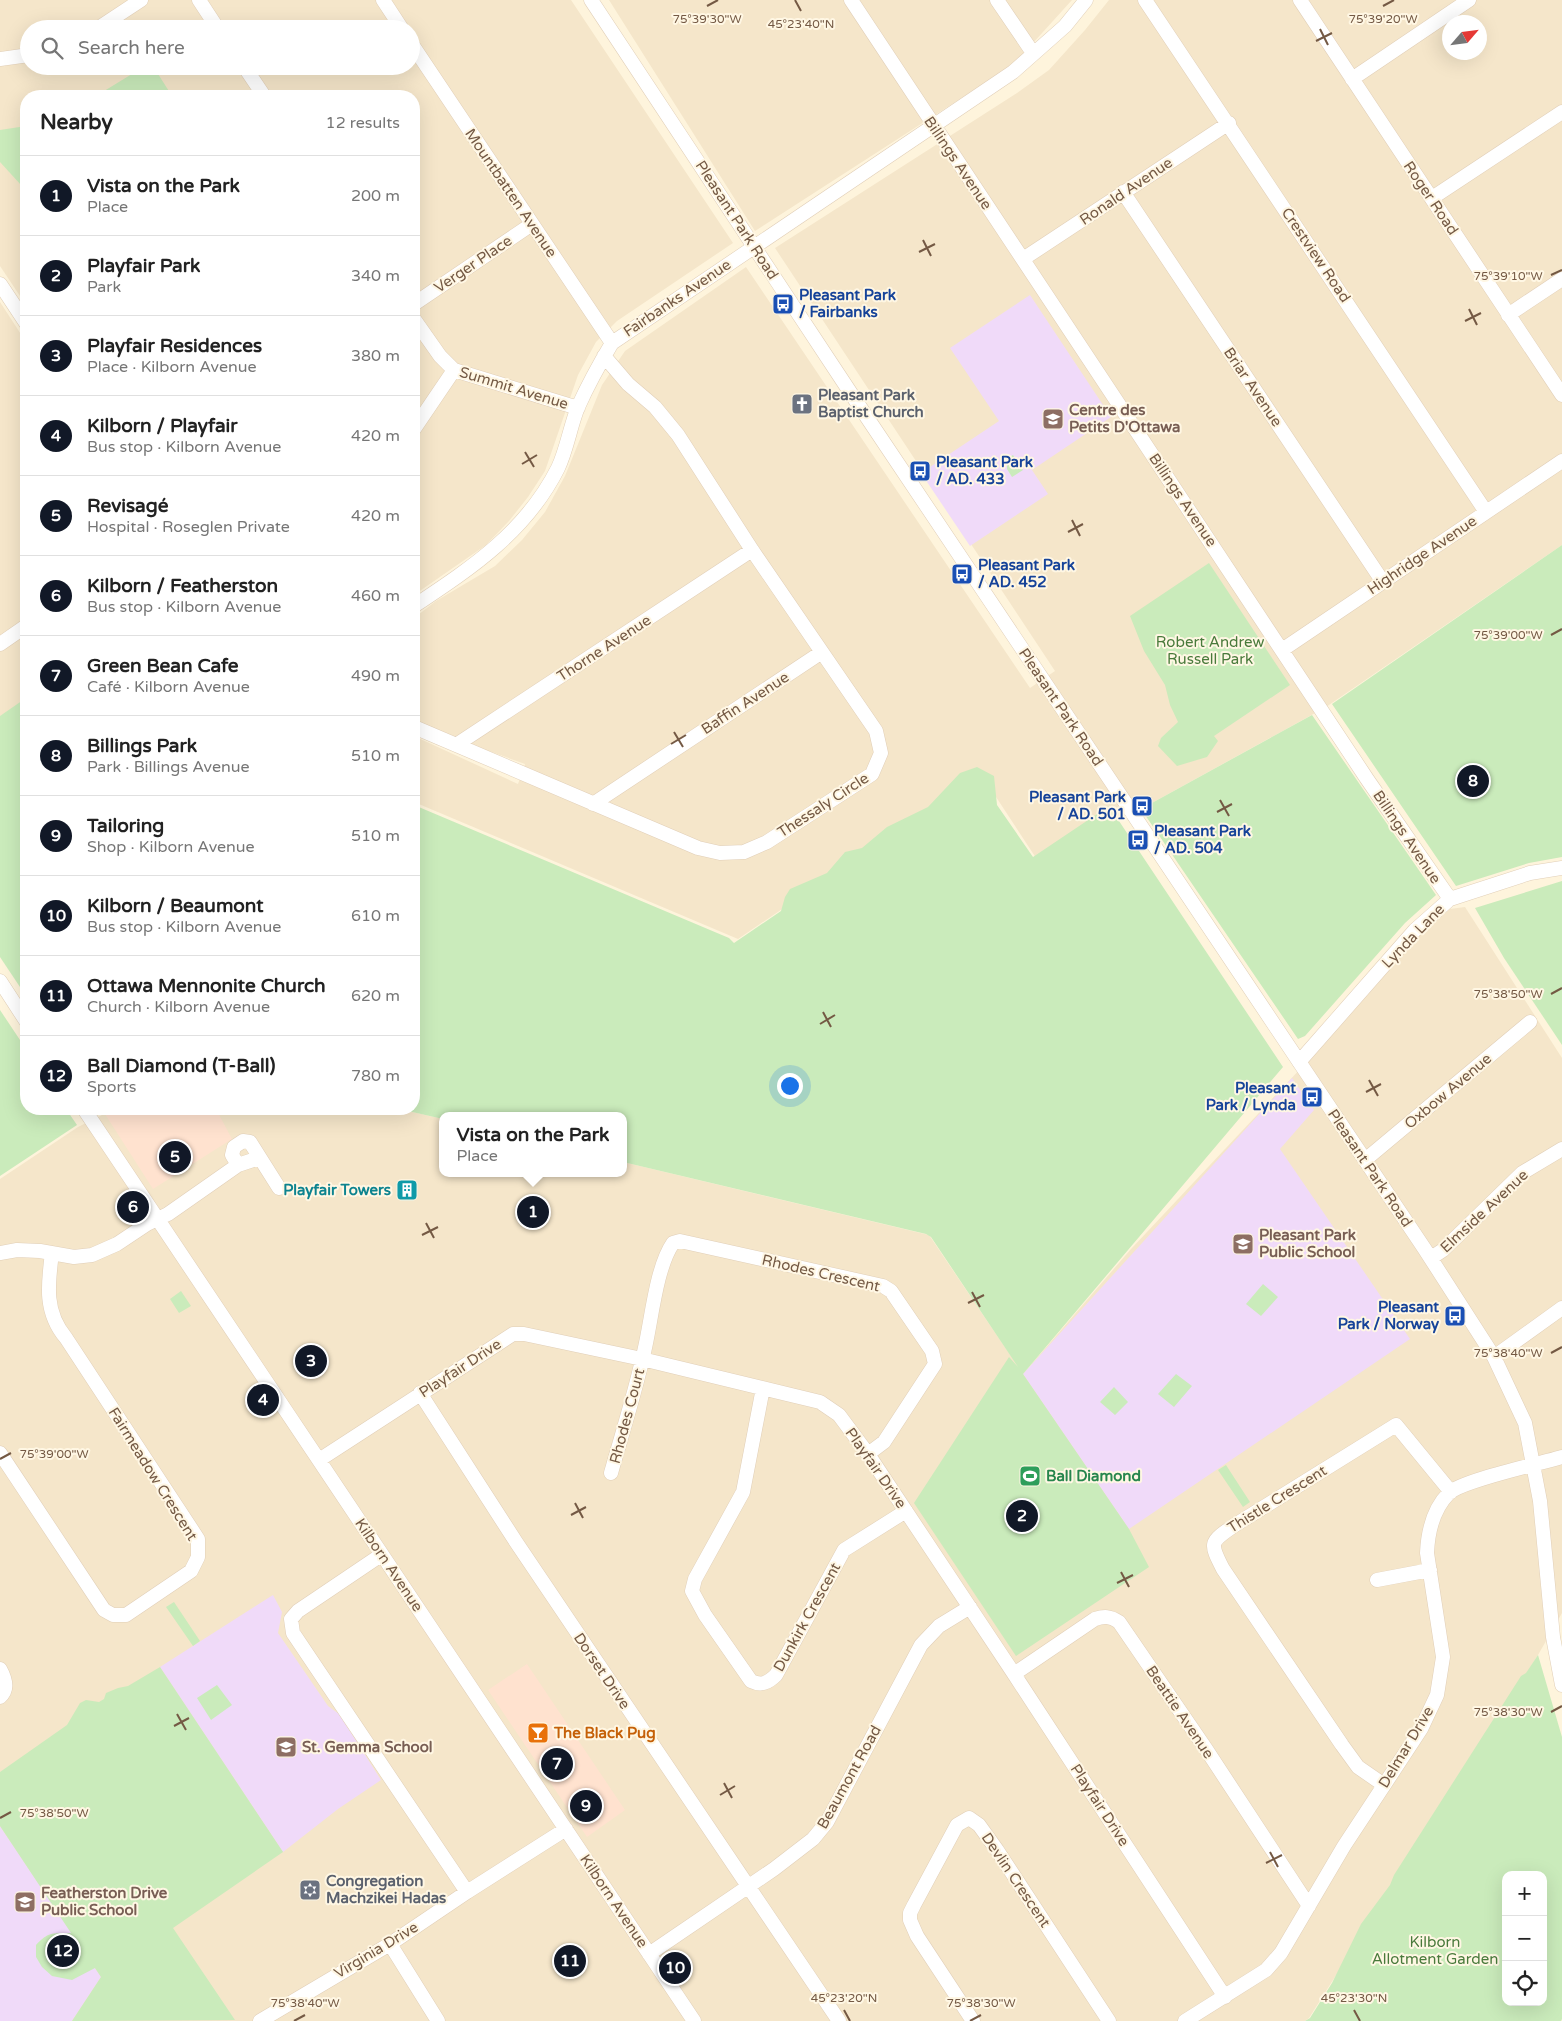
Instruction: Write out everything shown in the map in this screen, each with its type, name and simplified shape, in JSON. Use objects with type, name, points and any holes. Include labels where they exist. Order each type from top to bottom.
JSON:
[{"type":"street","points":[[111,20],[141,0]]},
{"type":"street","points":[[199,0],[212,20]]},
{"type":"street","points":[[383,0],[396,20]]},
{"type":"street","name":"Pleasant Park Road","points":[[591,0],[856,401],[1431,1258],[1494,1357],[1524,1423],[1534,1466],[1545,1542],[1553,1637],[1562,1685]]},
{"type":"street","name":"Billings Avenue","points":[[851,0],[1367,779],[1450,899]]},
{"type":"street","points":[[997,0],[1033,54]]},
{"type":"street","name":"Fairbanks Avenue","points":[[420,602],[487,555],[514,531],[539,500],[558,467],[578,408],[612,343],[1013,72],[1065,26],[1086,0]]},
{"type":"street","name":"Crestview Road","points":[[1145,0],[1229,123],[1486,512]]},
{"type":"street","name":"Roger Road","points":[[1300,0],[1562,395]]},
{"type":"street","points":[[1352,79],[1469,0]]},
{"type":"street","points":[[0,59],[20,56]]},
{"type":"street","name":"Mountbatten Avenue","points":[[420,56],[612,343]]},
{"type":"street","points":[[250,75],[260,90]]},
{"type":"street","points":[[1432,198],[1562,112]]},
{"type":"street","name":"Ronald Avenue","points":[[1023,259],[1229,123]]},
{"type":"street","name":"Briar Avenue","points":[[1123,192],[1383,582]]},
{"type":"street","name":"Verger Place","points":[[420,300],[532,224]]},
{"type":"street","points":[[1508,315],[1562,279]]},
{"type":"street","points":[[0,284],[20,314]]},
{"type":"street","name":"Summit Avenue","points":[[420,328],[440,356],[454,370],[578,408]]},
{"type":"street","name":"Thessaly Circle","points":[[420,730],[698,848],[720,853],[744,852],[767,842],[872,774],[880,753],[876,731],[752,550],[678,435],[655,407],[628,384],[604,356]]},
{"type":"street","points":[[420,420],[454,370]]},
{"type":"street","name":"Highridge Avenue","points":[[1282,650],[1562,461]]},
{"type":"street","name":"Thorne Avenue","points":[[456,745],[752,550]]},
{"type":"street","points":[[0,644],[20,630]]},
{"type":"street","name":"Baffin Avenue","points":[[593,804],[822,652]]},
{"type":"street","name":"Lynda Lane","points":[[1300,1062],[1415,930],[1450,899],[1530,873],[1562,868]]},
{"type":"street","points":[[0,981],[20,1012]]},
{"type":"street","name":"Oxbow Avenue","points":[[1365,1160],[1530,1022]]},
{"type":"street","name":"Kilborn Avenue","points":[[88,1115],[694,2021]]},
{"type":"street","points":[[238,1165],[232,1151],[237,1144],[243,1141],[250,1142],[278,1188]]},
{"type":"street","name":"Elmside Avenue","points":[[1431,1258],[1443,1250],[1522,1173],[1562,1149]]},
{"type":"street","points":[[0,1253],[17,1250],[74,1257],[92,1255],[117,1244],[174,1210],[238,1165],[259,1158]]},
{"type":"street","name":"Rhodes Crescent","points":[[642,1360],[654,1296],[668,1249],[673,1243],[680,1241],[884,1286],[891,1291],[932,1351],[935,1364],[884,1442],[868,1454]]},
{"type":"street","name":"Fairmeadow Crescent","points":[[0,1453],[104,1610],[113,1615],[126,1615],[190,1571],[198,1557],[198,1539],[66,1338],[57,1328],[49,1306],[48,1285],[52,1253]]},
{"type":"street","points":[[1494,1357],[1562,1308]]},
{"type":"street","name":"Playfair Drive","points":[[319,1460],[513,1334],[524,1334],[642,1360],[820,1402],[839,1415],[868,1454],[1225,1997]]},
{"type":"street","name":"Rhodes Court","points":[[611,1473],[642,1360]]},
{"type":"street","name":"Dunkirk Crescent","points":[[763,1388],[743,1492],[695,1579],[692,1591],[704,1614],[751,1681],[758,1684],[764,1683],[776,1675],[844,1550],[906,1511]]},
{"type":"street","name":"Dorset Drive","points":[[420,1393],[516,1542],[839,2021]]},
{"type":"street","name":"Thistle Crescent","points":[[1384,1785],[1358,1767],[1342,1746],[1223,1569],[1213,1545],[1217,1538],[1235,1525],[1396,1425],[1450,1492]]},
{"type":"street","points":[[1450,1492],[1469,1483],[1562,1457]]},
{"type":"street","name":"Delmar Drive","points":[[1185,2021],[1266,1970],[1281,1953],[1308,1906],[1421,1729],[1437,1695],[1443,1657],[1430,1570],[1428,1537],[1436,1510],[1450,1492]]},
{"type":"street","points":[[381,1555],[298,1611],[291,1619],[293,1633],[467,1892]]},
{"type":"street","points":[[1377,1580],[1430,1570]]},
{"type":"street","name":"Beaumont Road","points":[[649,1954],[748,1888],[813,1839],[827,1822],[921,1645],[939,1626],[970,1607]]},
{"type":"street","name":"Beattie Avenue","points":[[1014,1674],[1094,1619],[1111,1617],[1119,1622],[1206,1749],[1308,1906]]},
{"type":"street","points":[[0,1669],[6,1683],[3,1694],[0,1696]]},
{"type":"street","name":"Devlin Crescent","points":[[973,2021],[917,1936],[910,1920],[910,1913],[957,1825],[969,1818],[979,1825],[997,1850],[1109,2021]]},
{"type":"street","name":"Virginia Drive","points":[[260,2021],[390,1944],[566,1829]]},
{"type":"street","points":[[390,1944],[438,2021]]},
{"type":"shaded area","points":[[0,0],[571,0],[733,243],[617,321],[596,342],[578,375],[545,471],[528,497],[509,521],[486,545],[420,591],[420,90],[20,90],[20,296],[0,266]]},
{"type":"shaded area","points":[[609,0],[1072,0],[1014,64],[755,231]]},
{"type":"shaded area","points":[[1109,0],[1562,0],[1562,545],[1326,707],[1141,809],[1036,858],[981,774],[738,939],[420,805],[420,739],[518,784],[525,764],[450,737],[420,723],[420,613],[436,601],[495,566],[522,540],[545,512],[565,476],[602,385],[625,351],[746,267],[1030,688],[1055,671],[775,248],[1017,93],[1049,70]]},
{"type":"shaded area","name":"Centre des Petits D'Ottawa","points":[[1030,295],[1111,417],[1032,470],[1048,494],[970,546],[921,473],[999,421],[950,348]]},
{"type":"shaded area","points":[[0,302],[20,333],[20,709],[0,723]]},
{"type":"shaded area","points":[[1465,907],[1562,1058],[1562,1613],[1538,1655],[1309,2018],[1305,2021],[0,2021],[0,1179],[78,1127],[102,1115],[420,1114],[439,1118],[439,1177],[627,1177],[627,1163],[929,1235],[1023,1374],[1131,1249],[1302,1067],[1420,935],[1450,909]]},
{"type":"shaded area","name":"Pleasant Park Public School","points":[[1292,1078],[1314,1110],[1280,1149],[1410,1339],[1129,1529],[1023,1374]]},
{"type":"shaded area","points":[[106,1115],[219,1115],[232,1139],[153,1189]]},
{"type":"shaded area","name":"St. Gemma School","points":[[273,1595],[282,1612],[278,1633],[328,1706],[339,1714],[381,1780],[338,1809],[283,1852],[160,1667]]},
{"type":"shaded area","points":[[527,1664],[625,1810],[587,1837],[488,1690]]},
{"type":"shaded area","name":"Featherston Drive Public School","points":[[0,1826],[101,1977],[72,2021],[0,2021]]},
{"type":"green space","points":[[130,75],[159,75],[168,90],[106,90]]},
{"type":"green space","points":[[20,127],[20,184],[0,162],[0,130]]},
{"type":"green space","points":[[1013,455],[1023,470],[1012,477],[1007,469],[1007,459]]},
{"type":"green space","points":[[1562,545],[1562,857],[1529,863],[1456,886],[1332,704]]},
{"type":"green space","name":"Robert Andrew Russell Park","points":[[1209,563],[1290,685],[1214,736],[1218,741],[1207,757],[1177,766],[1158,746],[1161,738],[1178,722],[1170,705],[1165,685],[1144,651],[1130,616]]},
{"type":"green space","points":[[20,702],[20,987],[0,957],[0,716]]},
{"type":"green space","points":[[1312,715],[1436,895],[1405,923],[1305,1036],[1298,1039],[1141,809]]},
{"type":"green space","points":[[977,767],[994,776],[997,805],[1033,857],[1109,806],[1283,1067],[1023,1374],[1129,1529],[1149,1567],[1016,1656],[914,1503],[1009,1357],[1018,1367],[931,1237],[926,1234],[627,1163],[627,1112],[439,1112],[439,1118],[420,1114],[420,808],[729,938],[734,943],[781,911],[785,897],[790,889],[827,873],[845,852],[862,848],[887,827],[928,807],[960,773]]},
{"type":"green space","points":[[1562,881],[1562,1045],[1504,958],[1475,908]]},
{"type":"green space","points":[[0,1010],[20,1040],[20,1115],[70,1115],[77,1125],[0,1176]]},
{"type":"green space","points":[[1263,1284],[1278,1297],[1261,1316],[1246,1304]]},
{"type":"green space","points":[[181,1291],[191,1306],[179,1313],[170,1299]]},
{"type":"green space","points":[[1176,1374],[1192,1386],[1174,1407],[1158,1394]]},
{"type":"green space","points":[[1114,1387],[1128,1402],[1115,1415],[1100,1402]]},
{"type":"green space","points":[[1226,1465],[1250,1502],[1243,1507],[1218,1470]]},
{"type":"green space","points":[[174,1602],[200,1641],[193,1646],[166,1607]]},
{"type":"green space","name":"Kilborn Allotment Garden","points":[[1538,1655],[1562,1737],[1561,2021],[1305,2021],[1310,2018],[1332,1983],[1361,1924],[1390,1885],[1394,1875],[1521,1676],[1526,1673]]},
{"type":"green space","points":[[160,1667],[283,1852],[173,1928],[235,2020],[72,2021],[101,1977],[95,1968],[72,1980],[52,1976],[42,1967],[36,1957],[36,1945],[45,1937],[52,1934],[71,1933],[0,1826],[0,1772],[67,1725],[80,1703],[86,1700],[99,1702],[104,1699],[106,1693],[128,1686]]},
{"type":"green space","points":[[217,1685],[232,1705],[211,1720],[197,1698]]},
{"type":"place","name":"Pleasant Park / Fairbanks","points":[[783,304]]},
{"type":"place","name":"Pleasant Park Baptist Church","points":[[802,404]]},
{"type":"place","name":"Centre des Petits D'Ottawa","points":[[1053,419]]},
{"type":"place","name":"Pleasant Park / AD. 433","points":[[920,471]]},
{"type":"place","name":"Pleasant Park / AD. 452","points":[[962,574]]},
{"type":"place","name":"Billings Park","points":[[1473,781]]},
{"type":"place","name":"Pleasant Park / AD. 501","points":[[1142,806]]},
{"type":"place","name":"Pleasant Park / AD. 504","points":[[1138,840]]},
{"type":"place","name":"Pleasant Park / Lynda","points":[[1312,1097]]},
{"type":"place","name":"Revisagé","points":[[175,1157]]},
{"type":"place","name":"Playfair Towers","points":[[407,1190]]},
{"type":"place","name":"Kilborn / Featherston","points":[[133,1207]]},
{"type":"place","name":"Vista on the Park","points":[[533,1212]]},
{"type":"place","name":"Pleasant Park Public School","points":[[1243,1244]]},
{"type":"place","name":"Pleasant Park / Norway","points":[[1455,1316]]},
{"type":"place","name":"Playfair Residences","points":[[311,1361]]},
{"type":"place","name":"Kilborn / Playfair","points":[[263,1400]]},
{"type":"place","name":"Ball Diamond","points":[[1030,1476]]},
{"type":"place","name":"Playfair Park","points":[[1022,1516]]},
{"type":"place","name":"The Black Pug","points":[[538,1733]]},
{"type":"place","name":"St. Gemma School","points":[[286,1747]]},
{"type":"place","name":"Green Bean Cafe","points":[[557,1764]]},
{"type":"place","name":"Tailoring","points":[[586,1806]]},
{"type":"place","name":"Congregation Machzikei Hadas","points":[[310,1890]]},
{"type":"place","name":"Featherston Drive Public School","points":[[25,1902]]},
{"type":"place","name":"Ball Diamond (T-Ball)","points":[[63,1951]]},
{"type":"place","name":"Ottawa Mennonite Church","points":[[570,1961]]},
{"type":"place","name":"Kilborn / Beaumont","points":[[675,1968]]}]
